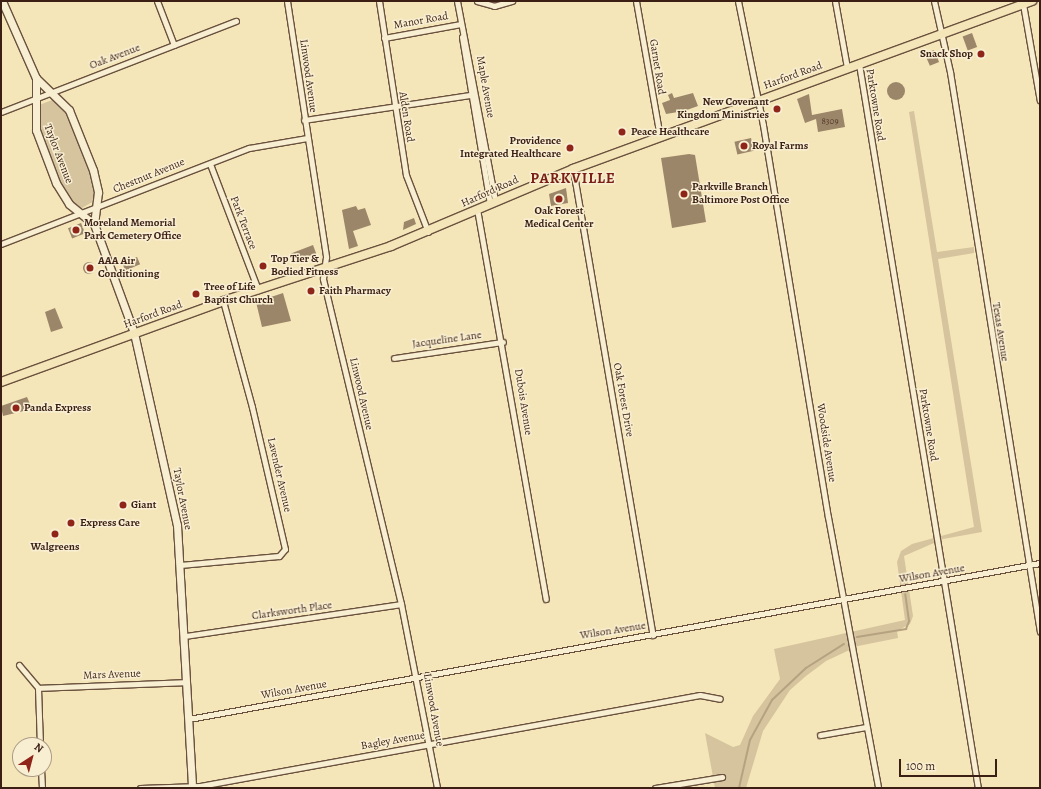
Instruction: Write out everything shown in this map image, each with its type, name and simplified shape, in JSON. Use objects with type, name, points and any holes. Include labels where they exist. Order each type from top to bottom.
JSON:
[{"type":"main road","name":"Taylor Avenue","points":[[2,1],[36,78],[69,110],[93,170],[98,192],[94,224],[134,333],[174,509],[180,565],[192,787]]},
{"type":"main road","name":"Harford Road","points":[[1,382],[223,301],[324,269],[428,232],[492,202],[573,169],[1032,1]]},
{"type":"main road","name":"Taylor Avenue","points":[[36,78],[36,130],[56,183],[65,199],[94,224]]},
{"type":"street","points":[[157,1],[174,45]]},
{"type":"street","name":"Linwood Avenue","points":[[287,1],[326,257],[323,279],[401,604],[417,677],[437,788]]},
{"type":"street","name":"Alden Road","points":[[379,1],[394,106],[406,174],[428,232]]},
{"type":"street","name":"Maple Avenue","points":[[458,1],[461,24],[473,78],[492,202]]},
{"type":"street","points":[[477,1],[494,6],[512,1]]},
{"type":"street","name":"Garnet Road","points":[[636,1],[660,137]]},
{"type":"street","name":"Woodside Avenue","points":[[738,1],[757,101],[842,600],[878,788]]},
{"type":"street","points":[[836,1],[847,68]]},
{"type":"street","name":"Texas Avenue","points":[[934,1],[941,34],[1040,632]]},
{"type":"street","points":[[1023,4],[1040,101]]},
{"type":"street","name":"Oak Avenue","points":[[1,112],[236,21]]},
{"type":"street","points":[[461,24],[469,95],[492,202]]},
{"type":"street","name":"Manor Road","points":[[384,38],[461,24]]},
{"type":"street","name":"Parktowne Road","points":[[859,64],[978,788]]},
{"type":"street","points":[[467,80],[473,78]]},
{"type":"street","points":[[304,120],[469,95]]},
{"type":"street","name":"Chestnut Avenue","points":[[1,244],[262,144],[307,138]]},
{"type":"street","name":"Park Terrace","points":[[210,164],[258,290]]},
{"type":"street","name":"Oak Forest Drive","points":[[573,169],[653,635]]},
{"type":"street","name":"Dubois Avenue","points":[[477,210],[503,342],[546,599]]},
{"type":"street","name":"Lavender Avenue","points":[[180,565],[279,556],[284,549],[252,407],[223,301]]},
{"type":"street","name":"Jacqueline Lane","points":[[394,358],[503,342]]},
{"type":"street","name":"Wilson Avenue","points":[[189,719],[1040,563]]},
{"type":"street","name":"Clarksworth Place","points":[[184,636],[401,604]]},
{"type":"street","points":[[19,665],[38,688],[40,737]]},
{"type":"street","name":"Mars Avenue","points":[[38,688],[187,682]]},
{"type":"street","name":"Bagley Avenue","points":[[140,788],[192,787],[700,695],[720,699]]},
{"type":"street","points":[[820,735],[866,726]]},
{"type":"street","points":[[655,788],[722,776]]},
{"type":"street","points":[[41,777],[42,788]]},
{"type":"shaded area","points":[[55,99],[69,115],[94,181],[94,201],[82,208],[65,196],[40,133],[39,105]]},
{"type":"shaded area","points":[[914,111],[937,252],[974,247],[974,253],[938,259],[982,532],[943,539],[904,556],[913,616],[910,624],[897,631],[898,638],[858,646],[826,661],[806,676],[790,690],[763,731],[746,788],[715,788],[705,733],[733,747],[740,745],[753,716],[780,679],[774,649],[905,620],[897,562],[901,551],[912,544],[974,527],[909,112]]},
{"type":"building","points":[[972,33],[977,47],[968,51],[963,36]]},
{"type":"building","points":[[934,50],[939,62],[930,66],[925,54]]},
{"type":"building","points":[[892,82],[900,82],[905,87],[903,98],[900,100],[892,100],[887,95],[887,87]]},
{"type":"building","points":[[672,93],[674,98],[693,93],[698,106],[684,111],[685,115],[680,117],[678,112],[666,114],[662,103],[670,100],[668,95]]},
{"type":"building","points":[[809,94],[812,115],[842,109],[845,127],[818,132],[816,119],[805,123],[797,99]]},
{"type":"building","name":"Royal Farms","points":[[751,138],[754,151],[737,154],[734,142]]},
{"type":"building","name":"Parkville Branch Baltimore Post Office","points":[[689,154],[695,155],[706,222],[672,228],[661,158]]},
{"type":"building","name":"Oak Forest Medical Center","points":[[566,188],[568,203],[551,206],[549,194]]},
{"type":"building","points":[[356,206],[358,210],[365,208],[371,225],[353,231],[358,246],[349,249],[342,210]]},
{"type":"building","points":[[414,218],[416,224],[403,230],[404,222]]},
{"type":"building","name":"Moreland Memorial Park Cemetery Office","points":[[81,223],[85,233],[72,238],[68,228]]},
{"type":"building","points":[[313,245],[316,253],[293,262],[290,254]]},
{"type":"building","points":[[137,257],[140,264],[125,271],[122,263]]},
{"type":"building","name":"AAA Air Conditioning","points":[[91,262],[94,263],[94,273],[87,274],[84,273],[83,266],[84,263]]},
{"type":"building","points":[[283,293],[291,321],[262,327],[256,302]]},
{"type":"building","points":[[55,308],[63,328],[51,332],[45,312]]},
{"type":"building","name":"Panda Express","points":[[27,397],[32,409],[3,416],[1,406]]},
{"type":"waterway","points":[[857,637],[906,629],[909,621],[905,594]]},
{"type":"waterway","points":[[739,788],[750,740],[772,700],[806,668],[844,644]]},
{"type":"place","name":"Snack Shop","points":[[981,54]]},
{"type":"place","name":"New Covenant Kingdom Ministries","points":[[777,109]]},
{"type":"place","name":"Peace Healthcare","points":[[622,132]]},
{"type":"place","name":"Royal Farms","points":[[744,146]]},
{"type":"place","name":"Providence Integrated Healthcare","points":[[570,148]]},
{"type":"place","name":"Parkville Branch Baltimore Post Office","points":[[684,194]]},
{"type":"place","name":"Oak Forest Medical Center","points":[[559,199]]},
{"type":"place","name":"Moreland Memorial Park Cemetery Office","points":[[76,230]]},
{"type":"place","name":"Top Tier & Bodied Fitness","points":[[263,266]]},
{"type":"place","name":"AAA Air Conditioning","points":[[90,268]]},
{"type":"place","name":"Faith Pharmacy","points":[[311,291]]},
{"type":"place","name":"Tree of Life Baptist Church","points":[[196,294]]},
{"type":"place","name":"Panda Express","points":[[16,408]]},
{"type":"place","name":"Giant","points":[[123,505]]},
{"type":"place","name":"Express Care","points":[[71,523]]},
{"type":"place","name":"Walgreens","points":[[55,534]]},
{"type":"district","name":"PARKVILLE","points":[[573,179]]}]
